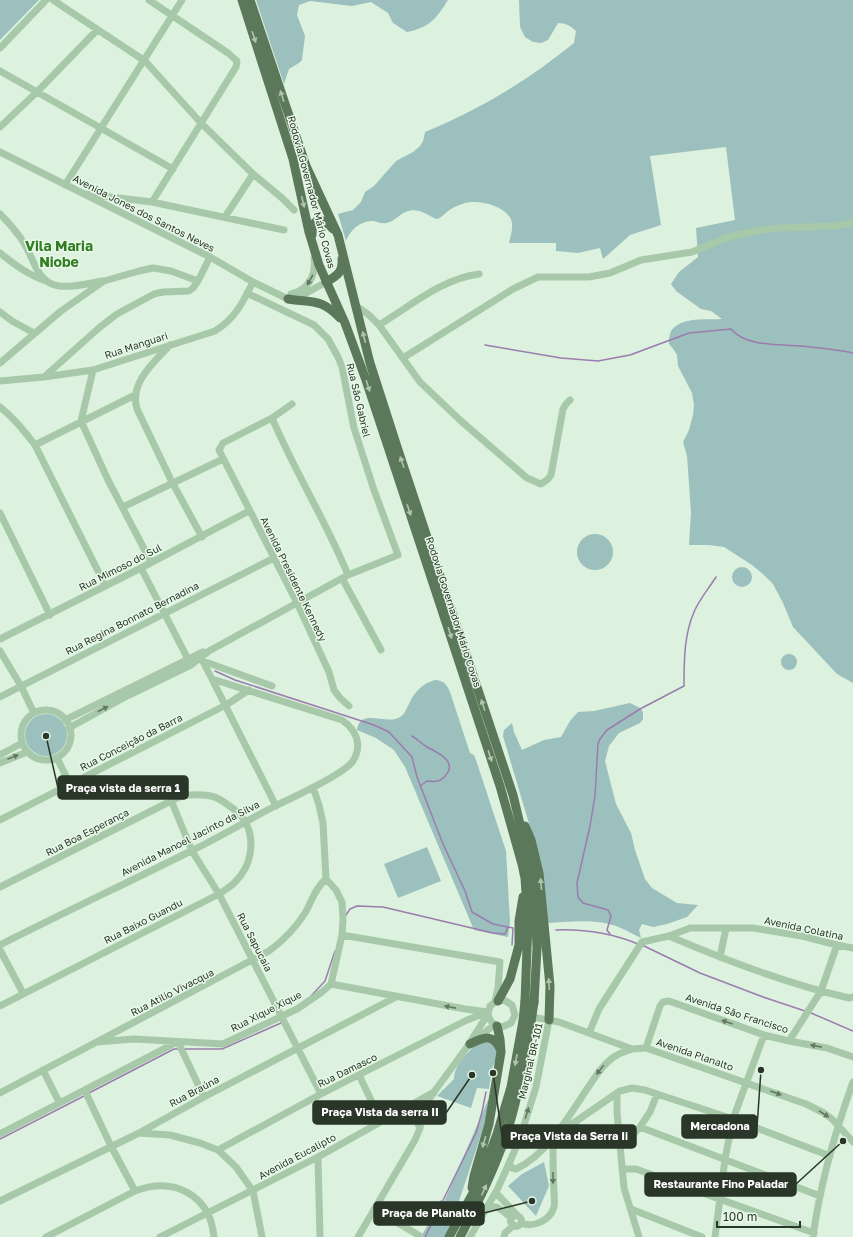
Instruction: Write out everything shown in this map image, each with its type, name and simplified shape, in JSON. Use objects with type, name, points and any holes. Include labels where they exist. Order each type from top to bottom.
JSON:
[{"type":"main road","name":"Rodovia Governador Mário Covas","points":[[242,0],[292,153],[312,242],[326,282],[345,323],[366,380],[495,771],[525,878],[532,922]]},
{"type":"main road","name":"Rodovia Governador Mário Covas","points":[[250,0],[306,166],[338,235],[370,363],[513,795],[531,870],[533,947],[530,1001],[517,1094],[505,1136],[492,1171],[460,1237]]},
{"type":"main road","points":[[312,242],[313,226],[317,221],[324,221],[338,235]]},
{"type":"main road","points":[[326,282],[338,275],[340,272],[342,265],[342,250]]},
{"type":"main road","points":[[288,299],[323,304],[330,308],[345,323]]},
{"type":"main road","points":[[532,922],[533,947],[550,986],[549,1020]]},
{"type":"main road","points":[[496,1001],[533,947]]},
{"type":"main road","name":"Rodovia Governador Mário Covas","points":[[449,1237],[470,1200],[497,1134],[511,1087],[527,1022]]},
{"type":"main road","points":[[470,1200],[474,1176],[490,1124],[501,1052],[500,1039],[496,1026]]},
{"type":"main road","points":[[468,1045],[482,1038],[488,1038],[498,1045],[501,1052]]},
{"type":"street","points":[[0,48],[46,0]]},
{"type":"street","points":[[53,0],[145,61],[201,123],[253,174],[294,210]]},
{"type":"street","points":[[149,0],[238,61],[236,67],[152,202]]},
{"type":"street","points":[[65,185],[145,61],[182,0]]},
{"type":"street","points":[[0,128],[97,30]]},
{"type":"street","points":[[0,71],[173,169]]},
{"type":"street","name":"Avenida Jones dos Santos Neves","points":[[0,152],[288,299]]},
{"type":"street","points":[[225,217],[253,174]]},
{"type":"street","points":[[80,193],[152,202],[284,230]]},
{"type":"street","points":[[0,214],[13,226],[30,253],[38,272],[46,281]]},
{"type":"street","points":[[403,358],[514,289],[538,278],[589,277],[610,273],[641,260],[692,252],[728,237],[755,231],[780,228],[834,226],[853,223]]},
{"type":"street","points":[[278,294],[288,294],[299,291],[310,282],[314,269],[312,242]]},
{"type":"street","points":[[0,253],[21,269],[54,285],[61,286],[104,281]]},
{"type":"street","points":[[44,377],[100,327],[117,314],[154,294],[163,292],[189,291],[198,281],[210,258]]},
{"type":"street","points":[[0,363],[61,311],[104,281],[114,277],[153,268],[171,271],[198,281]]},
{"type":"street","points":[[379,324],[453,281],[479,274]]},
{"type":"street","name":"Rua Manguari","points":[[0,381],[44,377],[92,370],[215,331],[225,325],[234,316],[253,282]]},
{"type":"street","points":[[288,299],[303,295],[326,282]]},
{"type":"street","name":"Rua São Gabriel","points":[[247,293],[314,325],[328,339],[342,368],[354,428],[374,490],[398,555],[345,577]]},
{"type":"street","points":[[356,306],[379,324],[420,382],[461,421],[527,478],[541,484],[548,479],[551,474],[563,409],[570,400]]},
{"type":"street","points":[[0,312],[12,321],[34,333]]},
{"type":"street","points":[[172,344],[141,378],[135,395],[135,401],[137,409],[172,482],[202,537]]},
{"type":"street","points":[[92,370],[81,421],[108,480],[151,562]]},
{"type":"street","points":[[35,445],[135,395]]},
{"type":"street","points":[[123,507],[172,482],[223,459],[219,450],[223,444],[272,418],[292,404]]},
{"type":"street","points":[[0,407],[11,415],[35,445],[105,585]]},
{"type":"street","points":[[272,418],[283,443],[335,543],[345,577],[381,650]]},
{"type":"street","name":"Avenida Presidente Kennedy","points":[[223,459],[297,603],[329,672],[334,690],[349,706]]},
{"type":"street","name":"Rua Mimoso do Sul","points":[[0,639],[202,537],[249,511]]},
{"type":"street","points":[[0,513],[50,615]]},
{"type":"street","name":"Rua Regina Bonnato Bernadina","points":[[0,697],[274,558]]},
{"type":"street","points":[[141,568],[189,662]]},
{"type":"street","points":[[65,720],[189,662],[201,658],[209,651],[345,577]]},
{"type":"street","points":[[0,651],[21,686],[34,713]]},
{"type":"street","points":[[201,658],[276,806]]},
{"type":"street","points":[[201,658],[272,686]]},
{"type":"street","points":[[69,728],[189,662]]},
{"type":"street","points":[[212,679],[249,690]]},
{"type":"street","name":"Rua Conceição da Barra","points":[[0,820],[226,705],[249,690]]},
{"type":"street","name":"Avenida Manoel Jacinto da Silva","points":[[0,945],[246,822],[313,787],[345,768],[352,762],[358,743],[355,732],[351,726],[342,720],[249,690]]},
{"type":"street","points":[[52,711],[65,720],[69,728],[69,744],[64,752],[57,758],[44,760],[35,758],[27,752],[22,743],[22,726],[34,713],[52,711]]},
{"type":"street","points":[[0,755],[22,743]]},
{"type":"street","points":[[0,763],[27,752]]},
{"type":"street","points":[[57,758],[70,784]]},
{"type":"street","points":[[313,787],[323,823],[326,879],[336,890],[342,902],[342,935],[330,984],[488,1013]]},
{"type":"street","name":"Rua Boa Esperança","points":[[0,887],[183,795],[213,796],[229,805],[246,822]]},
{"type":"street","name":"Rua Sapucaia","points":[[171,800],[192,850],[219,894],[321,1094]]},
{"type":"street","name":"Rua Baixo Guandu","points":[[0,1006],[219,894],[236,882],[246,868],[251,846],[249,830],[246,822]]},
{"type":"street","name":"Rua Atilio Vivacqua","points":[[0,1093],[254,961],[283,942],[293,931],[306,912],[319,885],[326,879]]},
{"type":"street","name":"Avenida Colatina","points":[[589,1032],[598,1009],[642,942],[669,936],[690,928],[753,928],[802,936],[853,948]]},
{"type":"street","points":[[720,957],[726,928]]},
{"type":"street","points":[[342,935],[500,962],[496,1001]]},
{"type":"street","points":[[669,936],[720,957],[821,991],[849,998],[853,997]]},
{"type":"street","points":[[789,1041],[821,991],[837,945]]},
{"type":"street","points":[[0,950],[23,994]]},
{"type":"street","name":"Rua Xique Xique","points":[[97,1042],[134,1039],[223,1044],[297,1009],[322,992],[330,984]]},
{"type":"street","points":[[381,994],[383,1003]]},
{"type":"street","name":"Rua Braúna","points":[[0,1200],[139,1133],[204,1096],[298,1049],[396,997]]},
{"type":"street","points":[[504,1000],[510,1003],[514,1008],[515,1014],[513,1021],[508,1025],[502,1027],[496,1026],[491,1022],[488,1013],[490,1006],[496,1001],[504,1000]]},
{"type":"street","name":"Avenida São Francisco","points":[[646,1048],[660,1006],[663,1002],[669,1001],[764,1035],[827,1048],[853,1058]]},
{"type":"street","points":[[465,1009],[468,1013],[467,1020],[476,1022],[478,1029]]},
{"type":"street","name":"Rua Damasco","points":[[218,1150],[321,1094],[467,1020],[488,1013]]},
{"type":"street","name":"Avenida Eucalipto","points":[[160,1237],[318,1158],[434,1092],[468,1045],[488,1013]]},
{"type":"street","name":"Avenida Planalto","points":[[515,1014],[559,1022],[632,1049],[646,1048],[806,1104],[832,1119],[853,1142]]},
{"type":"street","name":"Marginal BR-101","points":[[470,1237],[496,1193],[519,1141],[536,1087],[549,1020]]},
{"type":"street","name":"Avenida Eucalipto","points":[[468,1045],[496,1026]]},
{"type":"street","points":[[715,1237],[725,1159],[733,1119],[764,1035]]},
{"type":"street","points":[[0,1134],[60,1102],[86,1094],[177,1042],[204,1096]]},
{"type":"street","points":[[504,1237],[505,1233],[514,1225],[516,1226],[521,1223],[532,1225],[539,1223],[547,1218],[554,1207],[555,1137],[600,1070],[610,1059],[616,1048],[616,1044]]},
{"type":"street","points":[[610,1059],[620,1053],[632,1049]]},
{"type":"street","points":[[43,1070],[60,1102]]},
{"type":"street","points":[[359,1075],[381,1121]]},
{"type":"street","points":[[622,1169],[636,1169],[814,1235],[820,1196],[830,1156],[838,1127],[850,1103],[853,1082]]},
{"type":"street","points":[[509,1163],[512,1168],[516,1169],[521,1166],[530,1160],[555,1137],[577,1121],[617,1094],[632,1088],[645,1090],[733,1119],[830,1156]]},
{"type":"street","points":[[358,1237],[420,1128],[424,1106],[434,1092]]},
{"type":"street","points":[[86,1094],[135,1191]]},
{"type":"street","points":[[617,1094],[617,1112],[624,1188],[639,1237]]},
{"type":"street","points":[[621,1147],[640,1127],[650,1112],[657,1094]]},
{"type":"street","points":[[401,1110],[410,1112],[420,1128]]},
{"type":"street","points":[[571,1113],[573,1119],[577,1121]]},
{"type":"street","points":[[640,1127],[820,1196]]},
{"type":"street","points":[[139,1133],[170,1135],[200,1142],[218,1150],[236,1167],[253,1191],[262,1237]]},
{"type":"street","points":[[318,1158],[320,1237]]},
{"type":"street","points":[[46,1237],[135,1191],[158,1185],[178,1188],[196,1197],[208,1214],[212,1223],[214,1237]]},
{"type":"street","points":[[496,1193],[515,1217]]},
{"type":"street","points":[[488,1206],[497,1207],[515,1217],[521,1218],[521,1223]]},
{"type":"street","points":[[374,1209],[420,1236]]},
{"type":"street","points":[[631,1210],[702,1237]]},
{"type":"street","points":[[514,1225],[511,1221],[515,1217]]},
{"type":"shaded area","points":[[0,0],[39,0],[0,40]]},
{"type":"shaded area","points":[[256,0],[448,0],[436,17],[427,25],[407,32],[393,23],[388,13],[371,2],[352,6],[310,1],[299,5],[297,15],[305,36],[302,60],[289,69],[284,84]]},
{"type":"shaded area","points":[[519,0],[853,0],[853,683],[837,674],[793,627],[773,584],[764,575],[752,565],[724,547],[689,545],[691,512],[687,456],[683,442],[689,430],[694,405],[692,393],[678,366],[677,355],[669,344],[669,336],[671,331],[681,323],[702,319],[722,319],[711,311],[701,309],[676,291],[671,284],[679,272],[698,257],[696,228],[735,220],[726,147],[650,156],[661,225],[630,235],[603,259],[600,248],[578,253],[556,251],[556,243],[509,243],[512,222],[509,216],[499,208],[480,202],[459,205],[436,219],[414,210],[404,213],[388,223],[374,221],[365,222],[357,226],[350,233],[346,241],[338,214],[353,210],[361,202],[365,192],[374,186],[396,161],[413,152],[420,146],[425,132],[465,114],[503,93],[539,70],[574,43],[576,31],[568,25],[561,23],[558,23],[548,40],[541,43],[533,42],[525,37],[520,27]]},
{"type":"shaded area","points":[[598,534],[608,539],[612,545],[612,559],[608,565],[602,569],[592,570],[582,565],[578,559],[577,549],[582,539],[588,535]]},
{"type":"shaded area","points":[[742,567],[749,570],[752,577],[749,584],[742,587],[735,584],[732,577],[735,570]]},
{"type":"shaded area","points":[[786,654],[792,654],[797,659],[795,668],[792,670],[786,670],[781,665],[781,659]]},
{"type":"shaded area","points":[[435,680],[445,683],[448,687],[470,753],[474,755],[476,760],[506,851],[510,922],[508,937],[474,930],[405,767],[394,750],[376,738],[357,730],[359,723],[368,718],[388,720],[402,716],[413,696],[419,689],[427,683]]},
{"type":"shaded area","points":[[630,703],[640,708],[643,712],[643,719],[640,723],[619,733],[609,746],[605,761],[616,804],[631,833],[645,879],[652,888],[677,903],[698,905],[687,917],[667,924],[653,927],[642,924],[639,930],[641,938],[621,928],[603,923],[584,921],[546,923],[541,864],[503,736],[504,730],[512,723],[514,732],[522,750],[544,740],[561,737],[570,721],[578,712],[594,711]]},
{"type":"shaded area","points":[[46,714],[61,720],[67,735],[61,750],[46,756],[31,750],[25,735],[31,720]]},
{"type":"shaded area","points":[[427,847],[441,881],[398,898],[384,864]]},
{"type":"shaded area","points":[[480,1042],[491,1043],[496,1047],[498,1056],[492,1068],[489,1089],[477,1088],[471,1108],[437,1096],[454,1079],[456,1069],[462,1059]]},
{"type":"shaded area","points":[[488,1100],[492,1102],[447,1237],[421,1237],[440,1200],[444,1202]]},
{"type":"shaded area","points":[[544,1162],[549,1186],[536,1216],[508,1186],[522,1174]]},
{"type":"waterway","points":[[485,345],[561,358],[598,361],[630,355],[689,333],[731,329],[737,335],[745,339],[763,344],[801,346],[840,350],[853,353]]},
{"type":"waterway","points":[[610,934],[607,930],[611,916],[608,910],[583,903],[578,897],[577,883],[595,796],[598,744],[607,730],[640,709],[684,686],[685,648],[688,630],[694,612],[716,577]]},
{"type":"waterway","points":[[215,671],[235,680],[374,725],[389,732],[412,757],[417,777],[443,844],[465,891],[472,912],[493,924],[513,928],[512,945]]},
{"type":"waterway","points":[[412,736],[425,746],[440,754],[448,761],[449,765],[449,770],[442,779],[427,781],[420,786]]},
{"type":"waterway","points":[[346,915],[350,909],[357,906],[383,907],[493,933],[505,934],[508,927]]},
{"type":"waterway","points":[[556,930],[598,932],[638,944]]},
{"type":"waterway","points":[[642,945],[700,973],[805,1011]]},
{"type":"waterway","points":[[311,996],[325,981],[335,951]]},
{"type":"waterway","points":[[811,1013],[853,1031]]},
{"type":"waterway","points":[[184,1049],[222,1049],[281,1023]]},
{"type":"waterway","points":[[89,1093],[174,1049],[178,1049]]},
{"type":"waterway","points":[[425,1237],[476,1133],[486,1092]]},
{"type":"waterway","points":[[0,1139],[84,1096]]},
{"type":"place","name":"Praça vista da serra 1","points":[[46,736]]},
{"type":"place","name":"Mercadona","points":[[761,1070]]},
{"type":"place","name":"Praça Vista da Serra Ii","points":[[493,1073]]},
{"type":"place","name":"Praça Vista da serra II","points":[[472,1075]]},
{"type":"place","name":"Restaurante Fino Paladar","points":[[843,1141]]},
{"type":"place","name":"Praça de Planalto","points":[[532,1201]]},
{"type":"district","name":"Vila Maria Niobe","points":[[59,254]]}]
